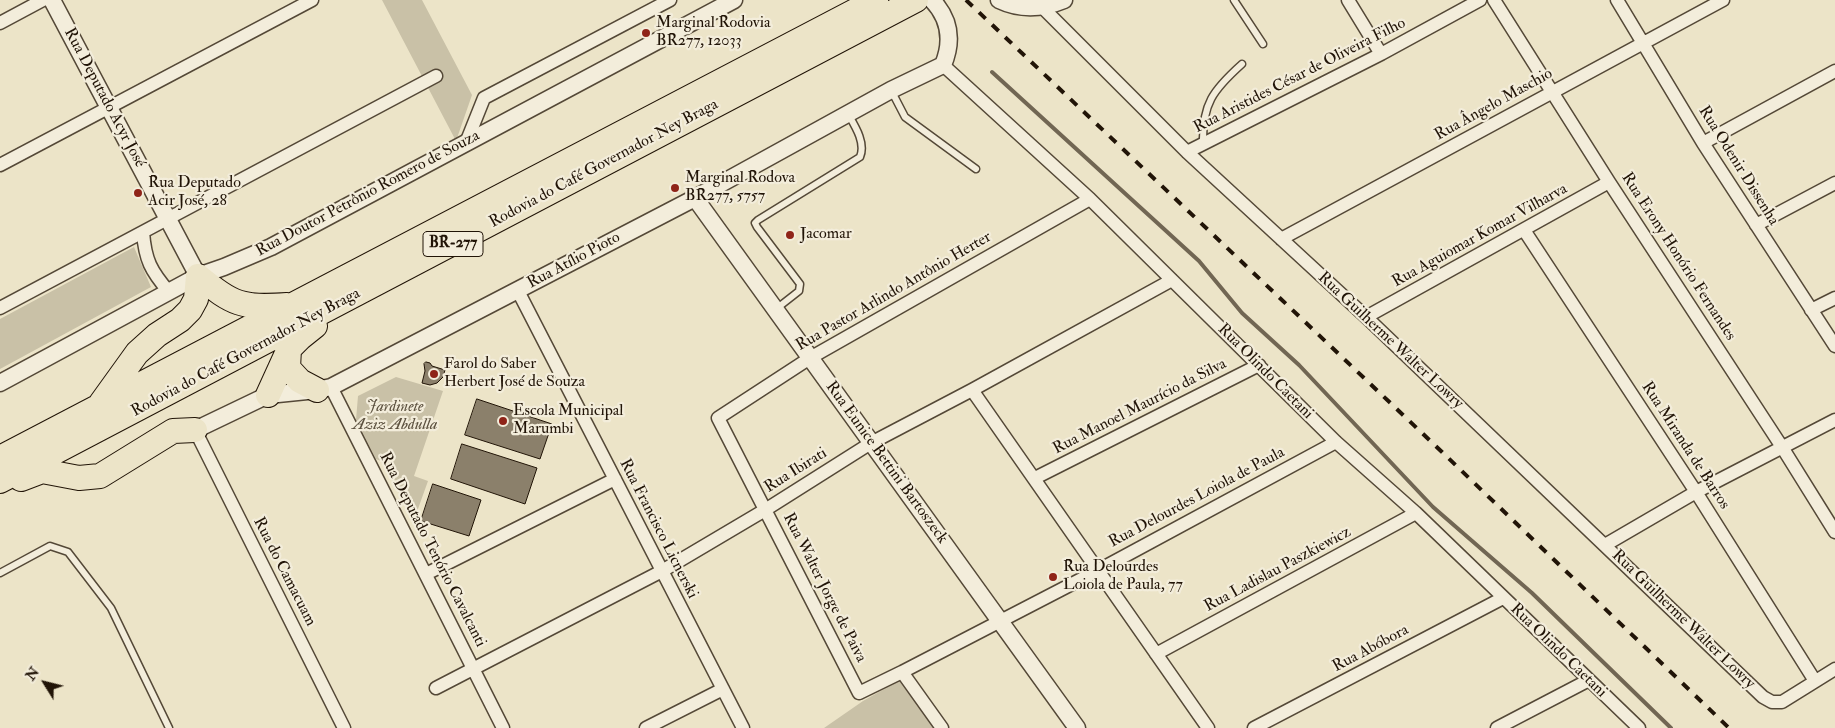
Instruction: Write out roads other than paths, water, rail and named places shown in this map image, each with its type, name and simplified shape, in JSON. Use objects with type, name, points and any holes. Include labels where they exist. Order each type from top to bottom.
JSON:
[{"type":"highway","name":"Rodovia do Café Governador Ney Braga","points":[[0,458],[876,0]]},
{"type":"highway","name":"Rodovia do Café Governador Ney Braga","points":[[0,481],[911,3]]},
{"type":"highway","points":[[198,276],[222,296],[242,304],[264,306],[294,304]]},
{"type":"highway","points":[[100,406],[137,353],[190,310],[196,298],[198,276]]},
{"type":"highway","points":[[268,395],[290,349],[300,338],[357,295]]},
{"type":"highway","points":[[290,349],[288,368],[300,381],[324,389]]},
{"type":"highway","points":[[0,486],[42,471],[79,478],[100,476],[173,431],[195,430]]},
{"type":"street","points":[[0,22],[43,0]]},
{"type":"street","name":"Rua Deputado Acyr José","points":[[52,0],[198,276]]},
{"type":"street","points":[[0,165],[312,0]]},
{"type":"street","points":[[466,143],[484,98],[670,0]]},
{"type":"street","name":"Rua Doutor Petrônio Romero de Souza","points":[[0,383],[198,276],[224,268],[271,247],[734,0]]},
{"type":"street","points":[[932,0],[948,24],[949,46],[943,65]]},
{"type":"street","points":[[999,0],[1017,6],[1042,7],[1064,0]]},
{"type":"street","points":[[1348,0],[1381,54]]},
{"type":"street","name":"Rua Aristides César de Oliveira Filho","points":[[1187,152],[1381,54],[1480,0]]},
{"type":"street","name":"Rua Erony Honório Fernandes","points":[[1494,0],[1609,182],[1782,446],[1835,532]]},
{"type":"street","name":"Rua Odenir Dissenha","points":[[1617,0],[1703,143],[1835,346]]},
{"type":"street","name":"Rua Ângelo Maschio","points":[[1281,240],[1721,0]]},
{"type":"street","name":"Rua Guilherme Walter Lowry","points":[[1042,7],[1187,152],[1366,317],[1763,697],[1772,702],[1782,702],[1815,681]]},
{"type":"street","name":"Rua Atílio Pioto","points":[[195,430],[268,395],[324,389],[518,291],[695,198],[891,90],[943,65]]},
{"type":"street","name":"Rua Olindo Caetani","points":[[943,65],[1090,200],[1336,442],[1416,513],[1639,728]]},
{"type":"street","points":[[1703,143],[1835,71]]},
{"type":"street","points":[[0,308],[436,76]]},
{"type":"street","name":"Rua Aguiomar Komar Vilharva","points":[[1366,317],[1609,182]]},
{"type":"street","points":[[1756,225],[1835,183]]},
{"type":"street","name":"Rua Eunice Bettini Bartoszeck","points":[[695,198],[1077,728]]},
{"type":"street","name":"Rua Pastor Arlindo Antônio Herter","points":[[718,418],[810,358],[1090,200]]},
{"type":"street","name":"Rua Miranda de Barros","points":[[1524,230],[1696,492],[1815,681]]},
{"type":"street","points":[[143,232],[149,266],[169,292]]},
{"type":"street","name":"Rua Ibirati","points":[[436,688],[662,571],[765,510],[871,443],[1172,280]]},
{"type":"street","name":"Rua Francisco Licnerski","points":[[518,291],[743,728]]},
{"type":"street","points":[[1811,310],[1835,298]]},
{"type":"street","name":"Rua Manoel Maurício da Silva","points":[[1035,478],[1259,365]]},
{"type":"street","name":"Rua Deputado Tenório Cavalcanti","points":[[324,389],[426,574],[503,728]]},
{"type":"street","points":[[972,390],[1208,728]]},
{"type":"street","name":"Rua Walter Jorge de Paiva","points":[[718,418],[859,693]]},
{"type":"street","points":[[1604,546],[1696,492],[1835,420]]},
{"type":"street","name":"Rua do Camacuam","points":[[195,430],[344,728]]},
{"type":"street","name":"Rua Delourdes Loiola de Paula","points":[[859,693],[1097,570],[1336,442]]},
{"type":"street","points":[[426,574],[615,479]]},
{"type":"street","name":"Rua Ladislau Paszkiewicz","points":[[1156,654],[1416,513]]},
{"type":"street","name":"Rua Abóbora","points":[[1254,728],[1503,598]]},
{"type":"street","points":[[1815,681],[1835,669]]},
{"type":"street","points":[[902,672],[942,728]]},
{"type":"street","points":[[1497,728],[1589,680]]},
{"type":"street","points":[[646,728],[723,689]]},
{"type":"lane","points":[[1234,0],[1262,44]]},
{"type":"lane","points":[[1203,144],[1202,122],[1208,105],[1222,82],[1242,64]]},
{"type":"lane","points":[[891,90],[905,117],[976,168]]},
{"type":"lane","points":[[775,309],[799,292],[800,284],[755,223],[860,157],[863,151],[857,130],[848,114]]},
{"type":"lane","points":[[0,573],[50,546],[68,552],[111,608],[169,728]]},
{"type":"waterway","points":[[992,72],[1199,261],[1242,313],[1299,365],[1433,507],[1532,593],[1671,728]]},
{"type":"railway","points":[[966,0],[1442,452],[1729,728]]},
{"type":"place","name":"Marginal Rodovia BR277, 12033","points":[[646,33]]},
{"type":"place","name":"Marginal Rodova BR277, 5757","points":[[675,188]]},
{"type":"place","name":"Rua Deputado Acir José, 28","points":[[138,193]]},
{"type":"place","name":"Jacomar","points":[[790,235]]},
{"type":"place","name":"Farol do Saber Herbert José de Souza","points":[[434,374]]},
{"type":"place","name":"Escola Municipal Marumbi","points":[[503,421]]},
{"type":"place","name":"Rua Delourdes Loiola de Paula, 77","points":[[1053,577]]},
{"type":"park label","name":"Jardinete Aziz Abdulla","points":[[395,417]]}]
